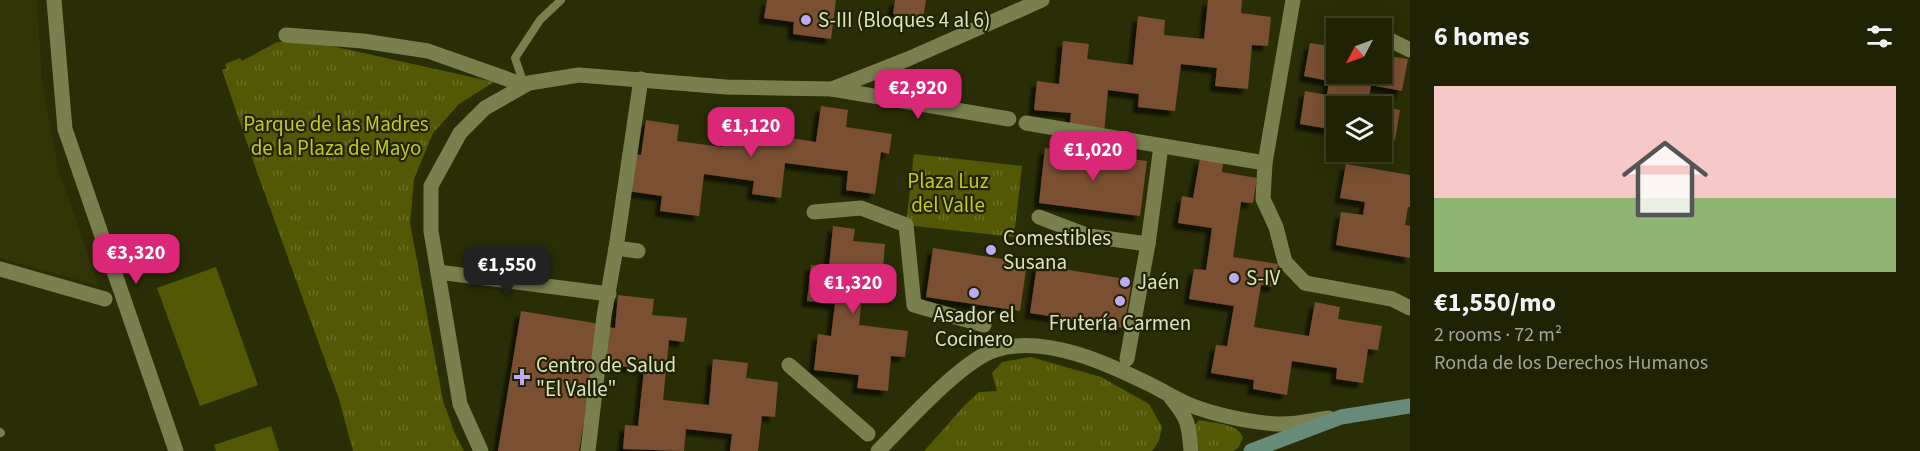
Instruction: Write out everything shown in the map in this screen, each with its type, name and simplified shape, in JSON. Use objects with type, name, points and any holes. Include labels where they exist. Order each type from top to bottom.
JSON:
[{"type":"street","points":[[54,0],[65,129],[176,451]]},
{"type":"street","points":[[832,89],[908,59],[1042,0]]},
{"type":"street","points":[[1293,0],[1265,164],[1263,199],[1276,226],[1285,262],[1305,283],[1392,299],[1410,308]]},
{"type":"street","points":[[286,35],[363,41],[428,51],[524,85]]},
{"type":"street","points":[[1392,41],[1410,50]]},
{"type":"street","points":[[481,451],[460,404],[431,231],[431,186],[460,133],[485,108],[524,85],[579,75],[726,87],[832,89],[1009,119]]},
{"type":"street","points":[[588,451],[641,79]]},
{"type":"street","points":[[1026,123],[1265,164]]},
{"type":"street","points":[[1126,359],[1148,244],[1161,146]]},
{"type":"street","points":[[814,212],[861,208],[906,225],[914,305],[984,325]]},
{"type":"street","points":[[1039,217],[1089,236],[1148,244]]},
{"type":"street","points":[[616,248],[638,251]]},
{"type":"street","points":[[0,269],[105,299]]},
{"type":"street","points":[[438,272],[609,294]]},
{"type":"street","points":[[878,451],[962,371],[994,350],[1023,345],[1063,350],[1104,365],[1197,408],[1244,419],[1283,424],[1410,406]]},
{"type":"street","points":[[789,365],[868,434]]},
{"type":"street","points":[[1167,393],[1185,415],[1190,434],[1191,451]]},
{"type":"street","points":[[1251,451],[1341,417]]},
{"type":"lane","points":[[524,85],[515,58],[540,20],[561,0]]},
{"type":"shaded area","points":[[0,0],[37,0],[42,82],[58,168],[99,286],[0,258]]},
{"type":"green space","name":"Parque de las Madres de la Plaza de Mayo","points":[[309,41],[494,82],[459,104],[433,133],[414,179],[410,223],[443,401],[464,451],[353,451],[339,399],[222,70],[227,68],[225,64],[240,58],[242,61],[277,42]]},
{"type":"green space","name":"Plaza Luz del Valle","points":[[914,154],[1022,166],[1014,237],[906,225]]},
{"type":"green space","points":[[216,267],[258,385],[200,406],[157,288]]},
{"type":"green space","points":[[1031,357],[1101,377],[1149,404],[1162,427],[1159,441],[1152,451],[924,451],[979,392],[997,391],[992,373],[1002,362]]},
{"type":"green space","points":[[1199,420],[1224,424],[1236,429],[1243,438],[1238,448],[1233,451],[1199,451],[1195,425]]},
{"type":"green space","points":[[271,426],[279,451],[216,451],[214,445]]},
{"type":"building","name":"S-III (Bloques 4 al 6)","points":[[767,0],[836,0],[831,39],[793,34],[794,22],[764,18]]},
{"type":"building","name":"S-III (Bloques 4 al 6)","points":[[895,0],[926,0],[923,19],[893,14]]},
{"type":"building","points":[[1208,0],[1242,0],[1241,13],[1271,17],[1268,46],[1252,45],[1248,89],[1215,86],[1217,68],[1181,64],[1175,111],[1138,107],[1139,94],[1108,90],[1104,133],[1069,129],[1071,113],[1034,110],[1037,81],[1059,84],[1063,41],[1089,44],[1087,59],[1133,65],[1138,16],[1165,20],[1164,35],[1204,39]]},
{"type":"building","points":[[1310,43],[1326,45],[1326,80],[1304,76]]},
{"type":"building","points":[[1392,57],[1408,59],[1402,91],[1371,85],[1369,96],[1326,96],[1326,128],[1300,124],[1305,91],[1327,95],[1329,84],[1392,84]]},
{"type":"building","points":[[821,106],[848,110],[846,127],[892,134],[889,154],[881,152],[875,194],[846,190],[848,171],[785,163],[781,198],[752,194],[754,181],[704,174],[699,216],[660,211],[662,196],[627,191],[632,154],[641,155],[646,120],[679,125],[677,141],[722,147],[727,109],[760,113],[758,133],[816,142]]},
{"type":"building","points":[[1392,108],[1400,110],[1395,140],[1392,140]]},
{"type":"building","points":[[1045,148],[1147,161],[1140,216],[1039,203]]},
{"type":"building","name":"S-IV","points":[[1200,158],[1223,162],[1222,172],[1257,178],[1253,203],[1241,202],[1233,257],[1278,264],[1275,287],[1261,285],[1254,327],[1309,336],[1315,302],[1340,307],[1338,319],[1382,326],[1378,350],[1368,349],[1363,383],[1336,379],[1337,368],[1292,361],[1287,395],[1253,389],[1254,380],[1211,373],[1216,345],[1227,346],[1234,306],[1189,299],[1194,269],[1206,270],[1212,228],[1178,223],[1182,196],[1193,198]]},
{"type":"building","points":[[1346,164],[1410,175],[1410,207],[1408,207],[1405,225],[1410,226],[1410,258],[1336,245],[1341,212],[1363,215],[1365,202],[1340,198]]},
{"type":"building","points":[[833,226],[855,229],[853,241],[885,244],[883,268],[865,266],[859,325],[908,331],[905,357],[891,356],[888,391],[857,388],[859,375],[814,370],[818,334],[831,336],[835,304],[807,301],[811,265],[829,267]]},
{"type":"building","points":[[933,248],[1027,263],[1020,311],[926,297]]},
{"type":"building","points":[[1037,265],[1132,280],[1124,328],[1030,313]]},
{"type":"building","points":[[618,295],[654,299],[652,315],[687,318],[684,342],[669,340],[663,400],[709,405],[713,359],[748,363],[746,378],[778,382],[775,417],[762,416],[758,451],[730,451],[732,434],[686,429],[684,451],[623,449],[625,425],[638,426],[644,369],[602,364],[605,327],[615,328]]},
{"type":"building","name":"Centro de Salud \"El Valle\"","points":[[521,311],[600,324],[579,451],[498,451]]},
{"type":"place","name":"S-III (Bloques 4 al 6)","points":[[806,20]]},
{"type":"place","name":"Comestibles Susana","points":[[991,250]]},
{"type":"place","name":"S-IV","points":[[1234,278]]},
{"type":"place","name":"Jaén","points":[[1125,282]]},
{"type":"place","name":"Asador el Cocinero","points":[[974,293]]},
{"type":"place","name":"Frutería Carmen","points":[[1120,301]]},
{"type":"place","name":"Centro de Salud \"El Valle\"","points":[[522,377]]}]
